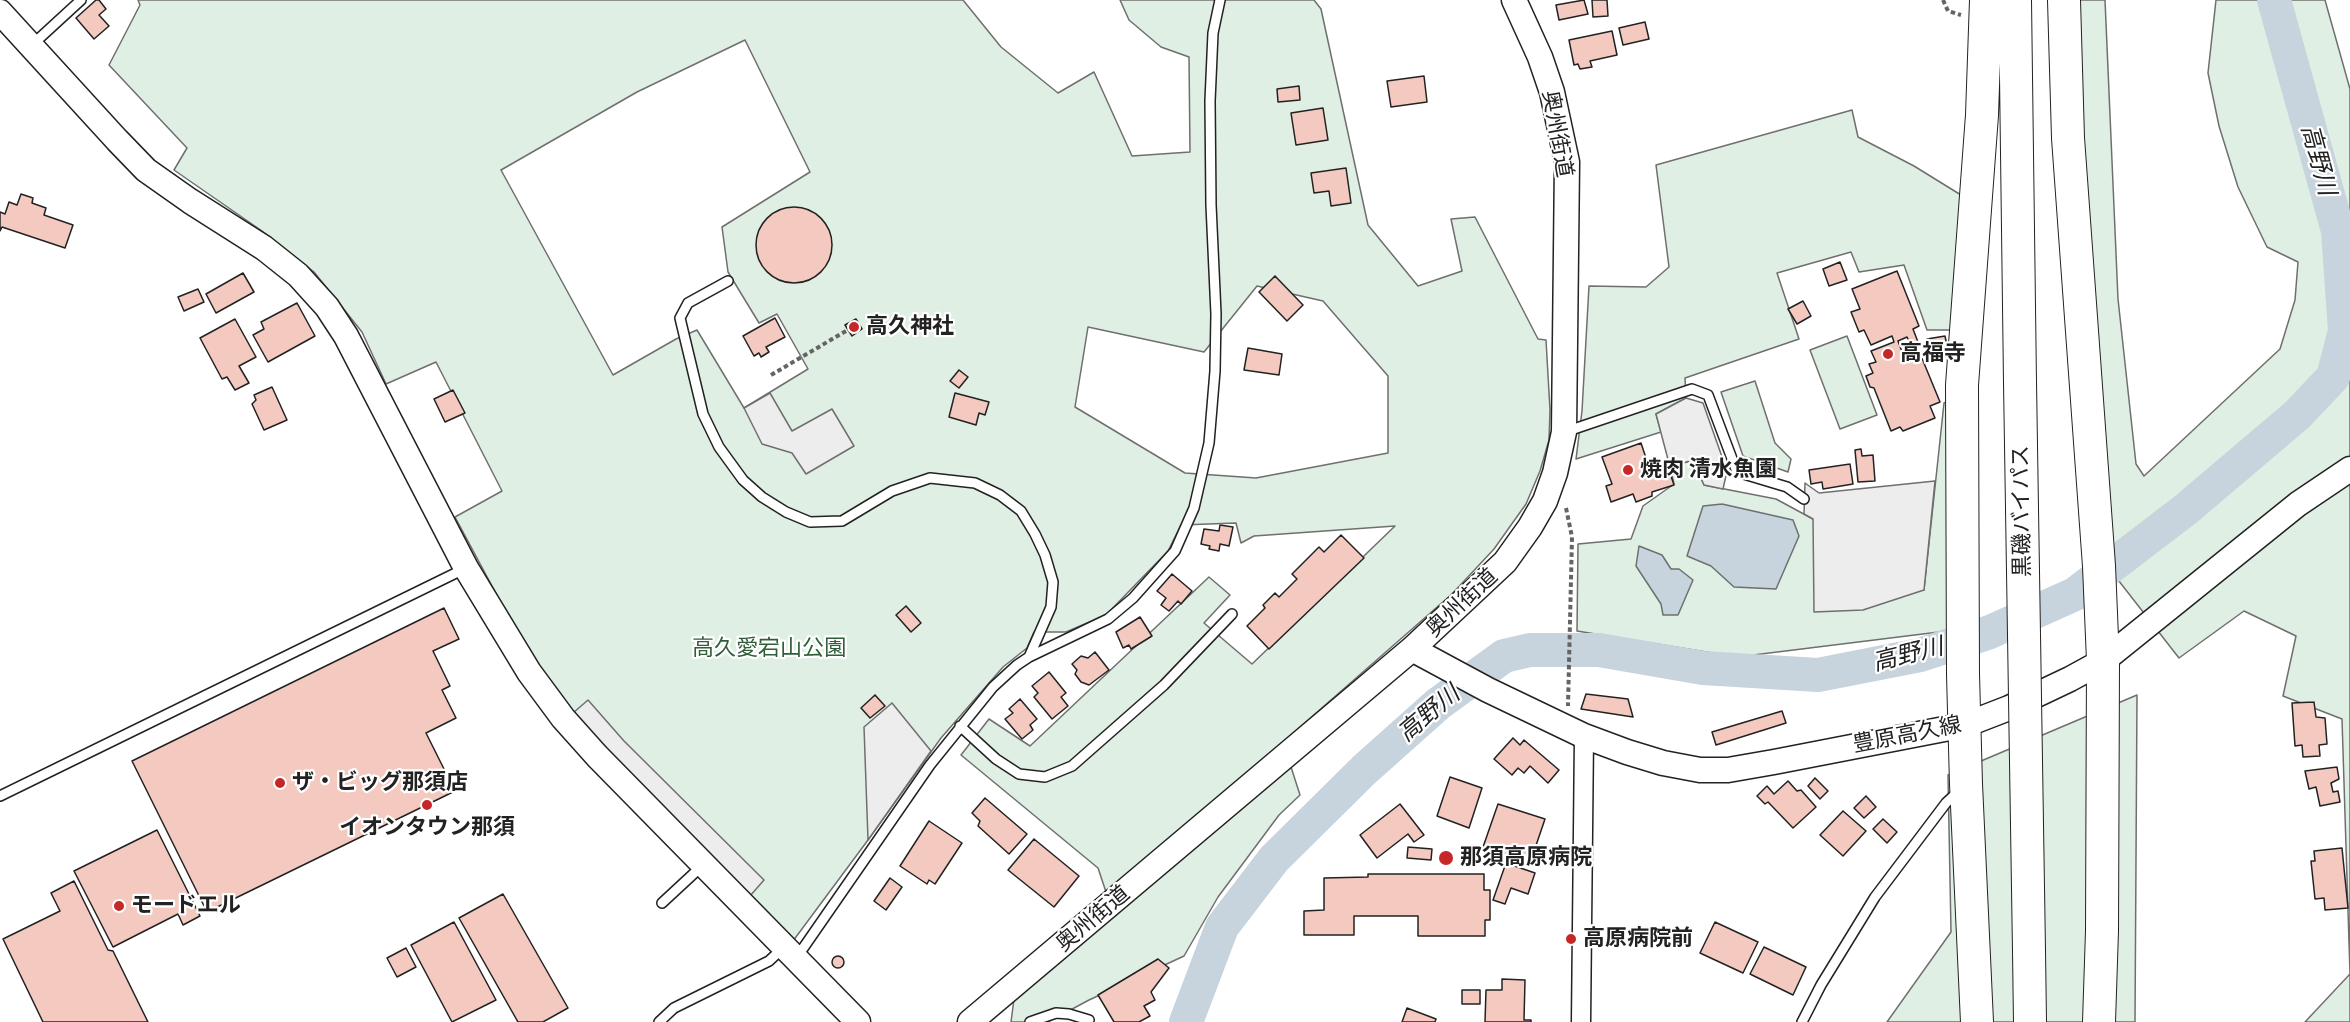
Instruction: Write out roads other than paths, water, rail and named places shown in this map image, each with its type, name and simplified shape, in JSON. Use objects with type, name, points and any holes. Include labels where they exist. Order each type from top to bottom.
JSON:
[{"type":"highway","points":[[1977,1022],[1966,784],[1962,607],[1962,385],[1982,115],[1986,0]]},
{"type":"highway","name":"黒磯バイパス","points":[[2015,0],[2030,1022]]},
{"type":"highway","points":[[2064,0],[2068,138],[2099,566],[2103,661],[2102,931],[2099,1022]]},
{"type":"main road","name":"奥州街道","points":[[970,1022],[1412,649],[1505,562],[1530,528],[1545,501],[1555,472],[1564,432],[1567,162],[1552,92],[1540,57],[1514,0]]},
{"type":"main road","points":[[0,12],[147,170],[190,201],[264,248],[298,274],[327,307],[345,336],[466,568],[529,672],[563,718],[597,756],[858,1022]]},
{"type":"main road","name":"豊原高久線","points":[[1412,649],[1440,666],[1584,736],[1663,763],[1700,770],[1728,770],[1965,725],[2017,704],[2103,661],[2298,504],[2350,469]]},
{"type":"street","points":[[1581,1022],[1584,736]]},
{"type":"lane","points":[[31,46],[81,0]]},
{"type":"lane","points":[[659,1022],[674,1008],[790,953],[930,765],[993,687],[1029,657],[1108,619],[1133,598],[1175,551],[1194,508],[1209,443],[1215,371],[1216,314],[1210,205],[1210,101],[1213,33],[1220,0]]},
{"type":"lane","points":[[728,281],[688,303],[680,318],[703,414],[719,447],[743,480],[762,497],[786,512],[810,522],[842,521],[892,491],[930,478],[975,483],[1000,495],[1021,511],[1045,555],[1053,582],[1051,607],[1029,657]]},
{"type":"lane","points":[[1564,432],[1692,389],[1708,395],[1737,472],[1787,487],[1804,499]]},
{"type":"lane","points":[[0,796],[466,568]]},
{"type":"lane","points":[[960,726],[996,759],[1019,774],[1045,777],[1072,766],[1164,685],[1232,614]]},
{"type":"lane","points":[[1802,1022],[1821,985],[1875,897],[1946,803],[1966,784]]},
{"type":"lane","points":[[662,903],[705,864]]},
{"type":"lane","points":[[1030,1022],[1056,1013],[1089,1020]]},
{"type":"waterway","name":"高野川","points":[[1186,1022],[1222,927],[1274,859],[1364,770],[1438,704],[1504,656],[1530,650],[1599,650],[1703,668],[1818,675],[1920,655],[1990,632],[2075,594],[2185,510],[2297,415],[2333,377],[2345,331],[2338,231],[2274,0]]},
{"type":"place","name":"高久神社","points":[[854,327]]},
{"type":"place","name":"高福寺","points":[[1888,354]]},
{"type":"place","name":"焼肉 清水魚園","points":[[1628,470]]},
{"type":"place","name":"ザ・ビッグ那須店","points":[[280,783]]},
{"type":"place","name":"イオンタウン那須","points":[[427,805]]},
{"type":"place","name":"那須高原病院","points":[[1446,858]]},
{"type":"place","name":"モードエル","points":[[119,906]]},
{"type":"place","name":"高原病院前","points":[[1571,939]]},
{"type":"park label","name":"高久愛宕山公園","points":[[769,649]]}]
